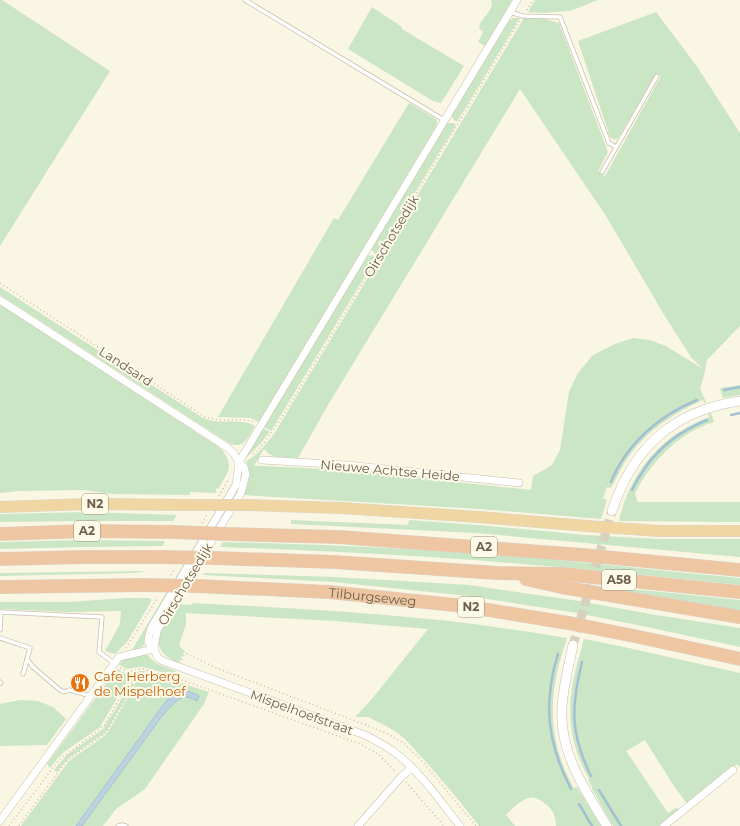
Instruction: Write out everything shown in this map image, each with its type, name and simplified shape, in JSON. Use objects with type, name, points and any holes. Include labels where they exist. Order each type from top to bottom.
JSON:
[{"type":"highway","name":"N2","points":[[0,507],[89,504],[190,506],[246,505],[371,510],[659,531],[740,530]]},
{"type":"highway","name":"A2","points":[[0,534],[174,532],[346,537],[576,555],[740,570]]},
{"type":"highway","name":"A2","points":[[0,559],[86,557],[214,558],[334,562],[497,573],[561,587],[740,617]]},
{"type":"highway","name":"A58","points":[[497,573],[563,574],[740,592]]},
{"type":"highway","name":"Tilburgseweg","points":[[0,587],[142,585],[329,592],[464,606],[574,624],[740,659]]},
{"type":"street","name":"Oirschotsedijk","points":[[154,648],[157,631],[241,492],[246,474],[244,467],[239,462],[517,0]]},
{"type":"street","name":"Landsard","points":[[0,300],[228,448],[239,462]]},
{"type":"street","points":[[612,511],[621,486],[632,466],[643,452],[667,428],[684,417],[712,406],[740,401]]},
{"type":"street","name":"Nieuwe Achtse Heide","points":[[262,460],[347,465],[519,483]]},
{"type":"street","points":[[573,645],[564,686],[562,727],[568,752],[575,770],[607,826]]},
{"type":"street","points":[[0,821],[119,657],[154,648]]},
{"type":"street","name":"Mispelhoefstraat","points":[[154,648],[158,658],[163,661],[365,735],[381,744],[396,754],[412,768],[429,786],[460,826]]},
{"type":"street","points":[[358,826],[401,777],[412,768]]},
{"type":"street","points":[[664,826],[733,770]]},
{"type":"lane","points":[[245,0],[444,120]]},
{"type":"lane","points":[[510,12],[523,16],[560,17],[609,143],[616,148]]},
{"type":"lane","points":[[602,172],[657,76]]},
{"type":"lane","points":[[0,630],[1,612],[102,617],[99,652],[115,664]]},
{"type":"lane","points":[[0,638],[30,648],[23,674]]},
{"type":"lane","points":[[27,660],[60,690],[64,692],[70,690],[92,696]]},
{"type":"lane","points":[[118,826],[126,826]]},
{"type":"path","name":"Oirschotsedijk","points":[[239,462],[246,460],[259,450],[289,406],[533,0]]},
{"type":"path","name":"Landsard","points":[[0,284],[205,417],[254,422],[260,425]]},
{"type":"path","name":"Mispelhoefstraat","points":[[115,664],[130,672],[141,669],[188,682],[360,744],[378,754],[401,777],[444,826]]},
{"type":"path","points":[[9,826],[58,761],[104,726],[134,671]]},
{"type":"path","points":[[19,826],[64,764],[106,733],[134,686],[130,679]]},
{"type":"green space","points":[[0,0],[110,71],[0,246]]},
{"type":"green space","points":[[491,0],[512,0],[485,46],[478,42],[483,32],[479,28],[480,24],[491,8]]},
{"type":"green space","points":[[535,0],[598,0],[570,11],[544,13],[528,12]]},
{"type":"green space","points":[[372,7],[402,27],[402,29],[464,66],[441,103],[433,101],[348,49]]},
{"type":"green space","points":[[656,12],[696,65],[740,133],[740,326],[707,360],[700,389],[706,402],[704,403],[703,400],[682,411],[662,423],[644,438],[626,460],[611,488],[607,487],[603,498],[607,500],[601,519],[480,509],[243,495],[247,487],[248,479],[246,461],[258,452],[274,434],[524,18],[544,19],[559,23],[608,152],[598,171],[605,176],[661,76],[656,74],[618,138],[614,140],[610,137],[578,41]],"holes":[[[520,89],[606,216],[666,318],[691,357],[703,369],[666,346],[649,340],[633,338],[615,344],[593,355],[578,373],[569,392],[560,450],[552,465],[533,476],[531,490],[346,470],[254,466],[264,449],[267,453],[275,457],[298,458],[328,405]]]},
{"type":"green space","points":[[513,18],[520,18],[457,122],[451,115],[508,22]]},
{"type":"green space","points":[[409,103],[436,119],[437,125],[259,422],[250,418],[218,417],[334,218],[338,220]]},
{"type":"green space","points":[[447,123],[453,123],[456,125],[377,255],[371,248]]},
{"type":"green space","points":[[372,255],[376,258],[271,431],[264,427],[367,256]]},
{"type":"green space","points":[[0,287],[203,418],[216,421],[249,423],[255,426],[251,434],[246,441],[239,445],[230,444],[0,295]]},
{"type":"green space","points":[[0,304],[219,447],[227,458],[229,468],[218,489],[216,488],[216,493],[190,492],[190,495],[112,494],[84,490],[19,491],[0,493]]},
{"type":"green space","points":[[740,385],[740,395],[723,398],[720,388]]},
{"type":"green space","points":[[711,413],[714,422],[689,433],[667,450],[641,482],[635,494],[638,502],[740,502],[740,522],[619,521],[622,509],[635,478],[655,452],[679,432],[709,417],[708,414]]},
{"type":"green space","points":[[263,428],[270,432],[245,459]]},
{"type":"green space","points":[[233,482],[233,485],[148,629],[145,636],[144,645],[140,648],[132,650]]},
{"type":"green space","points":[[88,512],[177,515],[173,521],[0,522],[0,514]]},
{"type":"green space","points":[[291,520],[408,525],[409,520],[586,535],[659,539],[740,539],[740,557],[476,533],[291,524]]},
{"type":"green space","points":[[86,540],[165,541],[163,546],[0,549],[0,542]]},
{"type":"green space","points":[[223,542],[380,547],[507,555],[740,578],[740,585],[474,560],[347,552],[220,547]]},
{"type":"green space","points":[[148,571],[134,573],[0,576],[0,573]]},
{"type":"green space","points":[[205,573],[335,577],[469,585],[579,601],[740,628],[740,647],[577,613],[468,596],[334,582],[203,575]]},
{"type":"green space","points":[[611,588],[740,600],[740,611],[611,590]]},
{"type":"green space","points":[[149,598],[152,600],[127,642],[115,654],[105,651],[120,624],[121,611],[69,612],[0,609],[0,602],[69,602]]},
{"type":"green space","points":[[192,603],[399,616],[498,627],[567,638],[558,669],[554,693],[553,721],[555,735],[567,775],[574,788],[577,787],[601,826],[556,826],[554,815],[548,806],[540,800],[527,798],[506,815],[515,826],[479,826],[427,763],[405,739],[395,731],[368,717],[355,717],[371,700],[428,629],[335,621],[186,613],[186,624],[179,645],[186,653],[184,652],[179,663],[169,658],[162,651],[158,642],[160,632],[172,610],[175,611],[178,606],[175,604],[191,605]]},
{"type":"green space","points":[[584,639],[740,673],[740,767],[737,764],[688,805],[645,740],[626,751],[668,813],[677,807],[679,812],[662,826],[613,826],[592,789],[588,780],[589,779],[581,764],[572,734],[570,704],[575,673]]},
{"type":"green space","points":[[146,654],[157,664],[176,671],[175,674],[173,675],[143,667],[127,669],[119,665],[123,659]]},
{"type":"green space","points":[[117,669],[124,673],[132,673],[100,727],[64,752],[50,768],[47,764]]},
{"type":"green space","points":[[140,671],[209,692],[204,704],[145,789],[116,809],[103,826],[82,826],[167,710],[178,700],[185,697],[197,701],[185,690],[156,715],[76,826],[21,826],[69,761],[107,734],[135,686],[133,679],[137,672]]},
{"type":"green space","points":[[132,682],[133,686],[106,732],[69,758],[57,772],[54,770],[67,755],[103,729]]},
{"type":"green space","points":[[20,700],[38,701],[53,707],[66,719],[47,745],[0,746],[0,704]]},
{"type":"water","points":[[185,690],[198,695],[197,701],[185,697],[178,700],[171,706],[159,720],[82,826],[76,826],[165,703],[176,693]]},
{"type":"waterway","points":[[724,390],[740,387]]},
{"type":"waterway","points":[[611,482],[617,468],[626,455],[646,432],[670,414],[697,400]]},
{"type":"waterway","points":[[731,415],[740,413]]},
{"type":"waterway","points":[[632,490],[645,468],[665,446],[689,429],[707,420]]},
{"type":"waterway","points":[[558,654],[551,684],[549,719],[553,743],[561,767],[571,789]]},
{"type":"waterway","points":[[582,662],[574,706],[574,720],[579,747],[591,776]]},
{"type":"waterway","points":[[599,790],[621,826]]},
{"type":"waterway","points":[[579,804],[592,826]]},
{"type":"tunnel","points":[[573,645],[612,511]]},
{"type":"place","name":"Cafe Herberg de Mispelhoef","points":[[80,683]]}]
